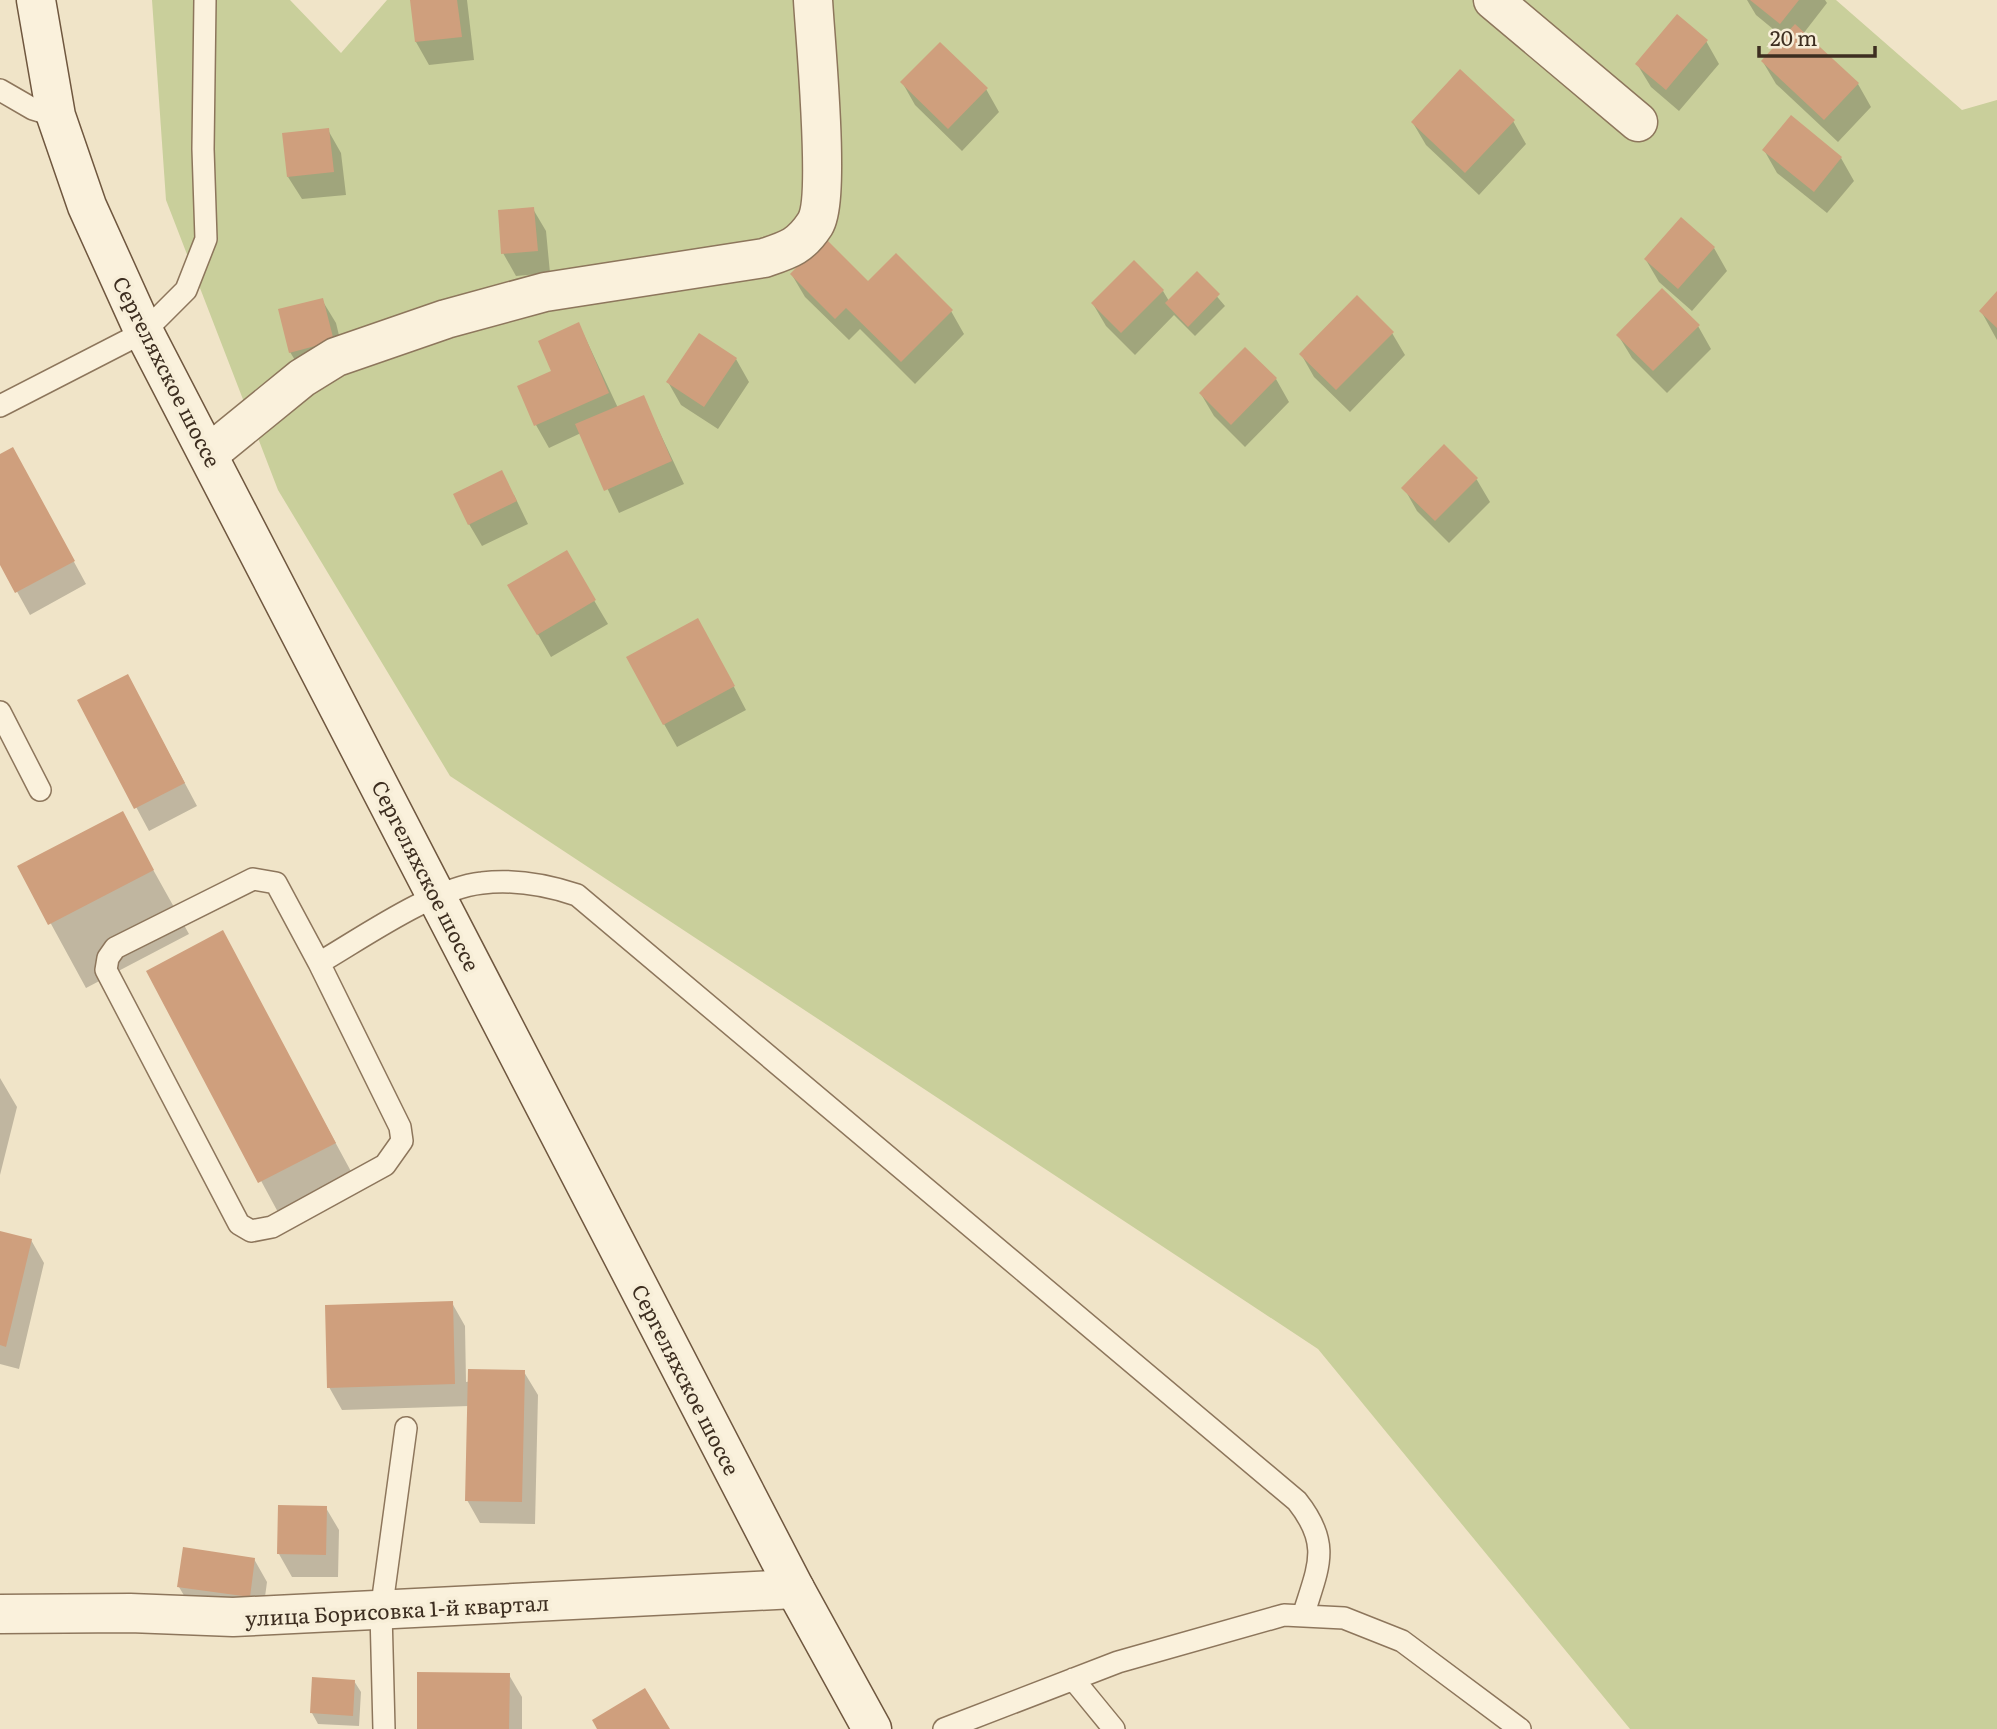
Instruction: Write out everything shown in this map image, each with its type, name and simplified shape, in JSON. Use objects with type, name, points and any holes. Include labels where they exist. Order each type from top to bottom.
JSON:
[{"type":"main road","name":"Сергеляхское шоссе","points":[[36,0],[56,116],[87,206],[145,332],[210,453],[795,1589],[872,1729]]},
{"type":"main road","points":[[210,453],[302,378],[336,357],[446,319],[545,292],[764,258],[796,248],[817,221],[822,149],[813,0]]},
{"type":"main road","points":[[1493,0],[1638,122]]},
{"type":"main road","name":"улица Борисовка 1-й квартал","points":[[0,1615],[130,1613],[233,1617],[381,1612],[795,1589]]},
{"type":"lane","points":[[0,406],[145,332],[186,289],[206,239],[203,149],[205,0]]},
{"type":"lane","points":[[0,90],[33,109],[56,116]]},
{"type":"lane","points":[[0,712],[40,790]]},
{"type":"lane","points":[[253,879],[275,883],[318,963],[400,1127],[402,1141],[385,1165],[272,1227],[251,1231],[239,1224],[107,971],[108,958],[121,944],[253,879]]},
{"type":"lane","points":[[318,963],[438,896],[479,883],[523,883],[577,895],[599,910],[1297,1501],[1314,1524],[1321,1549],[1303,1616]]},
{"type":"lane","points":[[384,1729],[381,1612],[406,1429]]},
{"type":"lane","points":[[944,1729],[1118,1662],[1284,1615],[1344,1618],[1402,1641],[1520,1729]]},
{"type":"lane","points":[[1073,1679],[1114,1729]]},
{"type":"green space","points":[[152,0],[290,0],[341,53],[387,0],[1836,0],[1962,110],[1997,100],[1997,1729],[1630,1729],[1318,1349],[450,776],[278,490],[166,200]]},
{"type":"building","points":[[410,0],[457,0],[462,37],[415,42]]},
{"type":"building","points":[[1750,0],[1799,0],[1780,24]]},
{"type":"building","points":[[1677,14],[1708,40],[1666,90],[1635,64]]},
{"type":"building","points":[[1795,24],[1859,83],[1824,120],[1761,61]]},
{"type":"building","points":[[940,42],[988,88],[948,129],[900,82]]},
{"type":"building","points":[[1460,69],[1515,120],[1465,173],[1411,122]]},
{"type":"building","points":[[1791,115],[1842,157],[1814,192],[1762,150]]},
{"type":"building","points":[[329,128],[334,172],[287,177],[282,133]]},
{"type":"building","points":[[534,207],[538,251],[501,254],[498,210]]},
{"type":"building","points":[[1681,217],[1715,247],[1678,289],[1644,259]]},
{"type":"building","points":[[825,238],[868,281],[896,253],[953,310],[901,362],[846,308],[835,319],[790,274]]},
{"type":"building","points":[[1134,260],[1164,290],[1121,333],[1091,303]]},
{"type":"building","points":[[1197,271],[1220,294],[1188,327],[1165,303]]},
{"type":"building","points":[[1662,288],[1700,325],[1653,371],[1616,335]]},
{"type":"building","points":[[1997,291],[1997,328],[1979,311]]},
{"type":"building","points":[[1357,295],[1394,332],[1336,390],[1299,354]]},
{"type":"building","points":[[323,298],[334,341],[289,353],[278,309]]},
{"type":"building","points":[[579,322],[609,393],[534,426],[517,386],[551,371],[538,341]]},
{"type":"building","points":[[699,333],[737,358],[704,407],[666,382]]},
{"type":"building","points":[[1245,347],[1277,378],[1231,425],[1199,393]]},
{"type":"building","points":[[644,395],[672,461],[604,491],[575,424]]},
{"type":"building","points":[[1444,444],[1478,478],[1435,521],[1401,488]]},
{"type":"building","points":[[13,447],[75,561],[15,593],[0,565],[0,454]]},
{"type":"building","points":[[502,470],[517,501],[468,525],[453,494]]},
{"type":"building","points":[[567,550],[596,600],[537,635],[507,585]]},
{"type":"building","points":[[698,618],[735,686],[663,725],[626,657]]},
{"type":"building","points":[[128,674],[185,783],[134,809],[77,700]]},
{"type":"building","points":[[123,811],[154,870],[48,925],[17,866]]},
{"type":"building","points":[[223,930],[336,1143],[258,1183],[146,971]]},
{"type":"building","points":[[0,1231],[32,1239],[6,1347],[0,1345]]},
{"type":"building","points":[[453,1301],[455,1384],[327,1388],[325,1305]]},
{"type":"building","points":[[468,1369],[525,1370],[522,1502],[465,1501]]},
{"type":"building","points":[[278,1505],[327,1506],[326,1555],[277,1554]]},
{"type":"building","points":[[183,1547],[255,1558],[250,1597],[177,1587]]},
{"type":"building","points":[[417,1672],[510,1673],[509,1729],[417,1729]]},
{"type":"building","points":[[312,1677],[355,1680],[353,1716],[310,1713]]},
{"type":"building","points":[[645,1688],[670,1729],[597,1729],[592,1720]]}]
